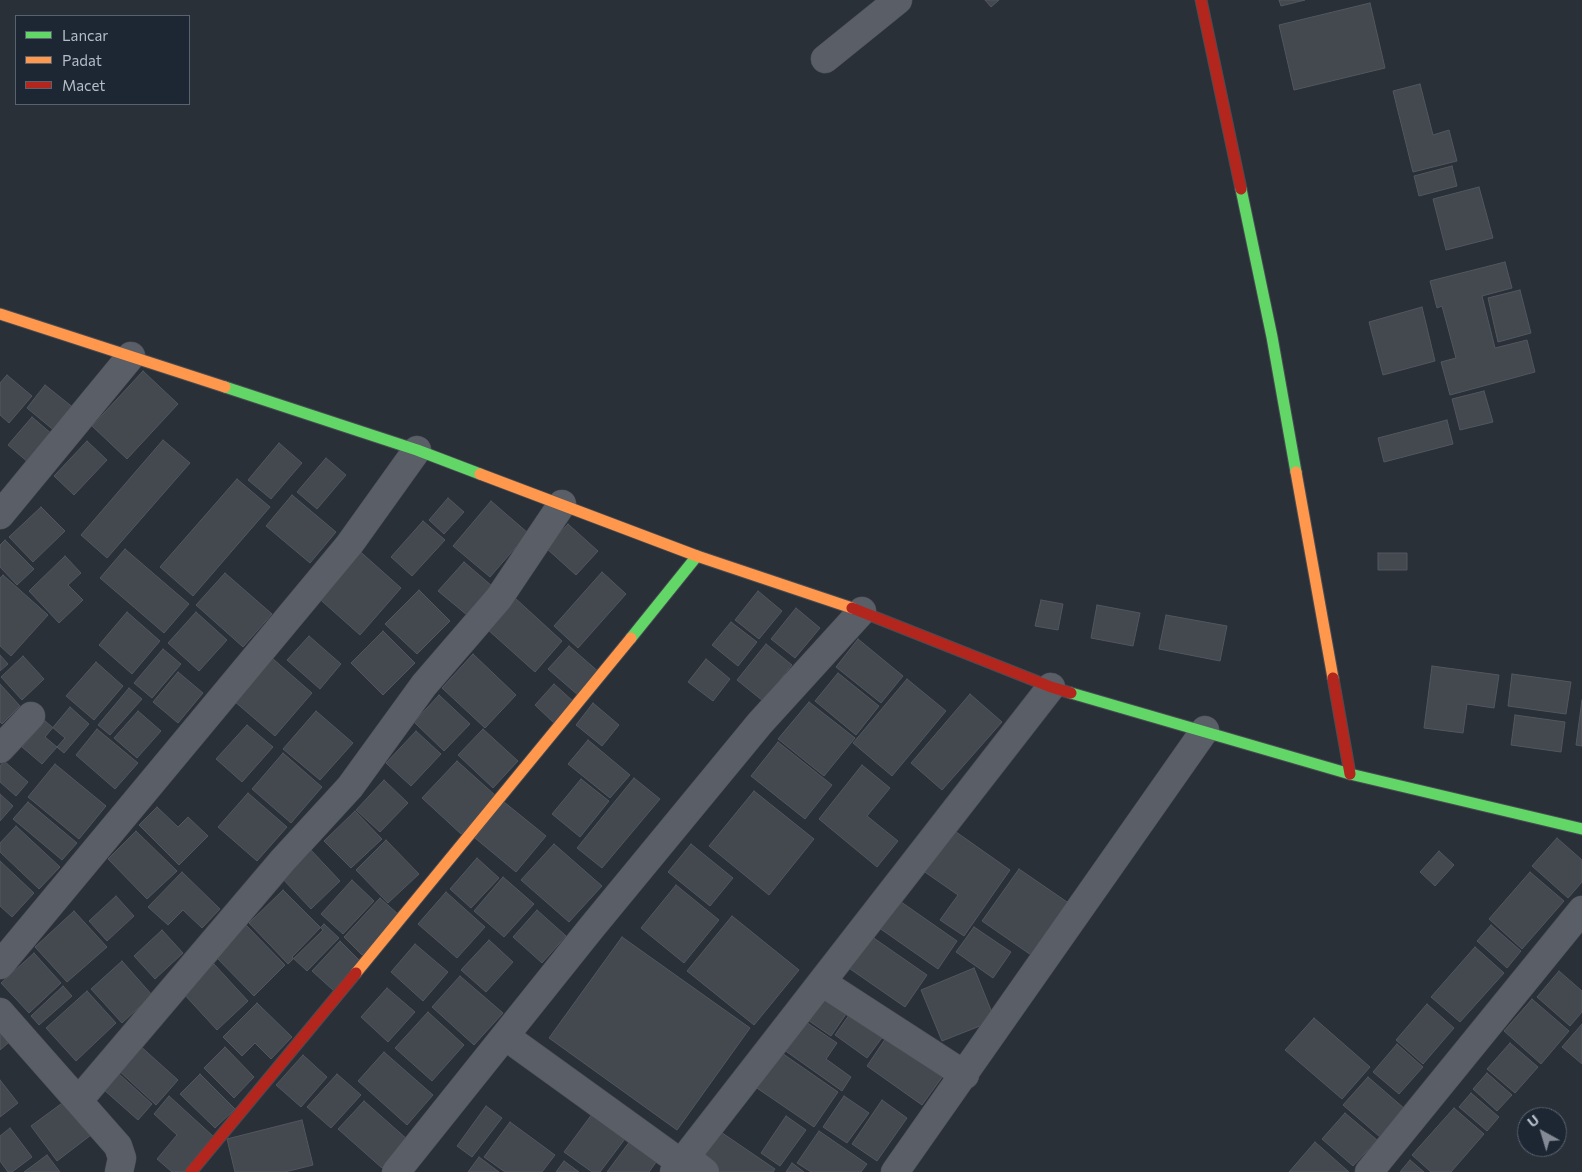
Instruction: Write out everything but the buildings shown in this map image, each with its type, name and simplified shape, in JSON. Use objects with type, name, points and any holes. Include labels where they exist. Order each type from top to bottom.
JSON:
[{"type":"main road","points":[[1201,0],[1272,337],[1350,774]]},
{"type":"main road","points":[[0,314],[417,450],[697,556],[862,611],[1051,687],[1205,730],[1350,774],[1582,829]]},
{"type":"main road","points":[[190,1172],[579,702],[697,556]]},
{"type":"street","points":[[825,59],[898,0]]},
{"type":"street","points":[[0,514],[131,356]]},
{"type":"street","points":[[0,965],[349,545],[417,450]]},
{"type":"street","points":[[78,1100],[283,860],[350,787],[424,684],[499,598],[562,504]]},
{"type":"street","points":[[396,1172],[760,723],[862,611]]},
{"type":"street","points":[[505,1036],[686,1166],[823,983],[1051,687]]},
{"type":"street","points":[[0,749],[31,716]]},
{"type":"street","points":[[895,1172],[1205,730]]},
{"type":"street","points":[[1369,1172],[1582,910]]},
{"type":"street","points":[[823,983],[965,1074]]},
{"type":"street","points":[[0,1012],[118,1146],[122,1158],[119,1172]]},
{"type":"traffic: fast","points":[[1241,189],[1272,337],[1296,472]]},
{"type":"traffic: fast","points":[[225,387],[417,450],[480,474]]},
{"type":"traffic: fast","points":[[631,638],[697,556]]},
{"type":"traffic: fast","points":[[1071,693],[1350,774],[1582,829]]},
{"type":"traffic: slow","points":[[0,314],[225,387]]},
{"type":"traffic: slow","points":[[1296,472],[1333,678]]},
{"type":"traffic: slow","points":[[480,474],[697,556],[852,608]]},
{"type":"traffic: slow","points":[[356,973],[631,638]]},
{"type":"traffic: jam","points":[[1201,0],[1241,189]]},
{"type":"traffic: jam","points":[[852,608],[1051,687],[1071,693]]},
{"type":"traffic: jam","points":[[1333,678],[1350,774]]},
{"type":"traffic: jam","points":[[191,1172],[356,973]]}]
